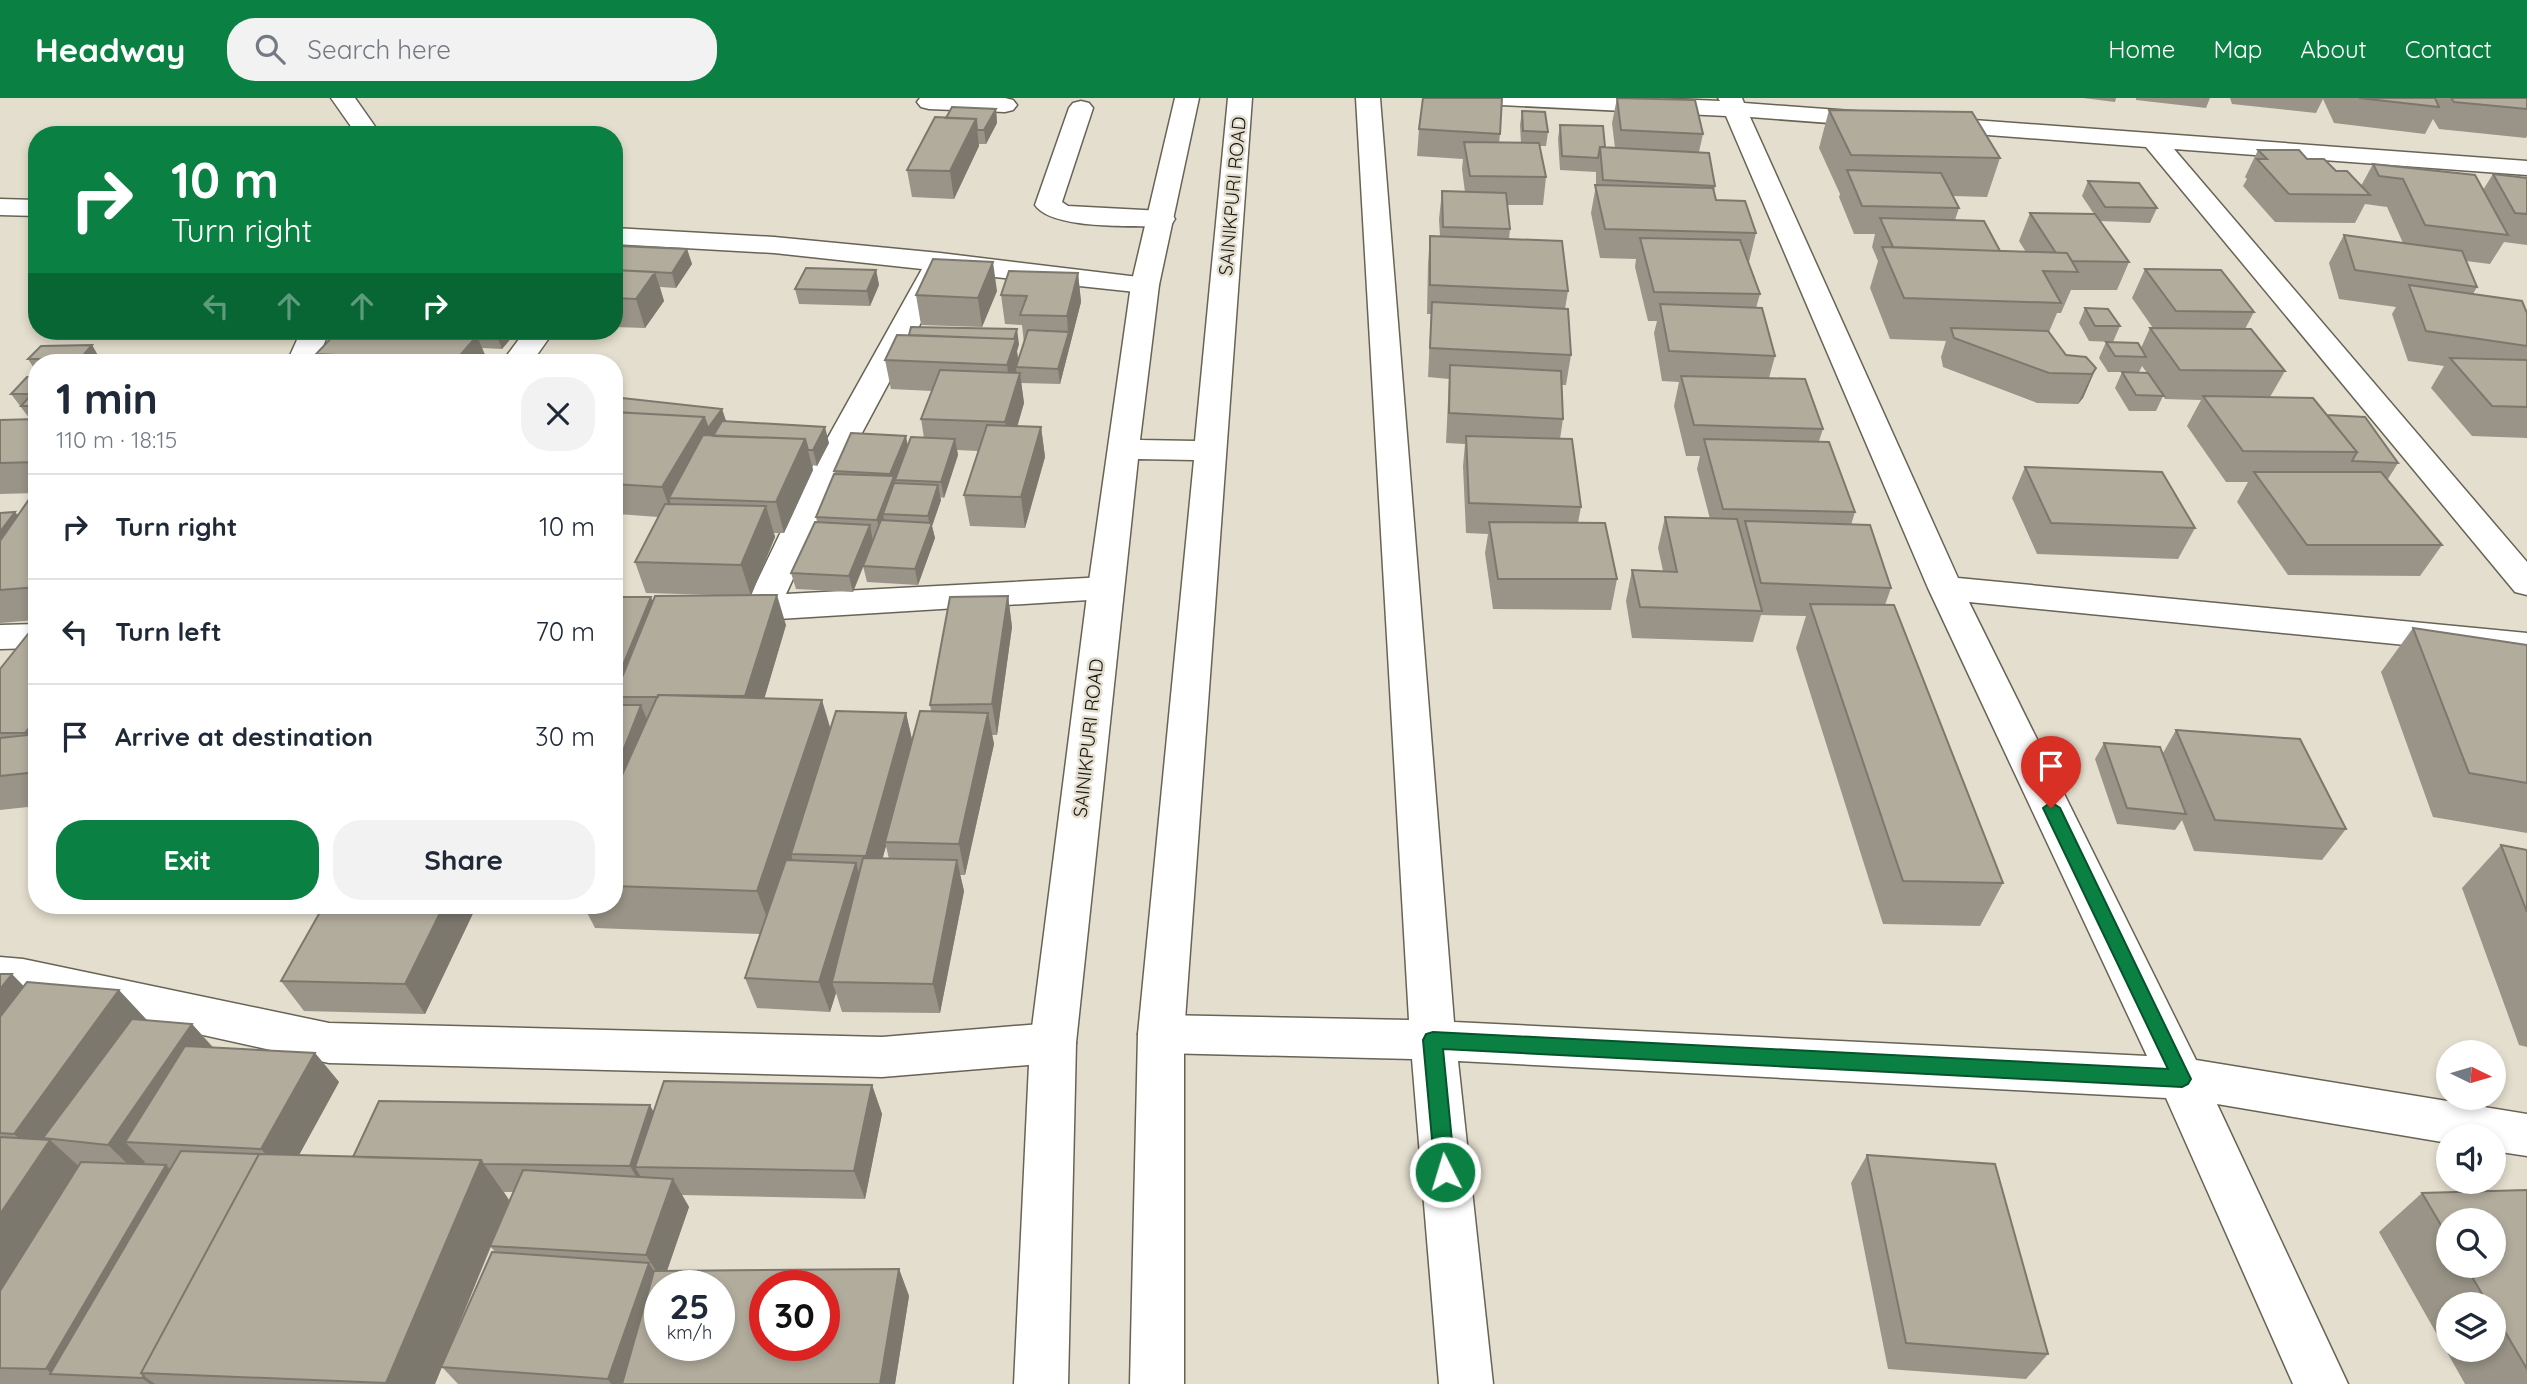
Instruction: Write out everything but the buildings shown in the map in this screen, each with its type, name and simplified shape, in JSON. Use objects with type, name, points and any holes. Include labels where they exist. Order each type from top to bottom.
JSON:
[{"type":"street","points":[[343,98],[363,126]]},
{"type":"street","points":[[932,98],[929,102],[1005,104]]},
{"type":"street","name":"SAINIKPURI ROAD","points":[[1041,1384],[1053,1043],[1105,588],[1145,285],[1162,219],[1187,98]]},
{"type":"street","name":"SAINIKPURI ROAD","points":[[1157,1384],[1161,1034],[1240,98]]},
{"type":"street","points":[[1368,98],[1433,1040],[1466,1384]]},
{"type":"street","points":[[1501,98],[1732,104],[2154,141],[2527,168]]},
{"type":"street","points":[[1732,104],[1945,588],[2182,1079],[2321,1384]]},
{"type":"street","points":[[1081,108],[1048,205],[1062,213],[1162,219]]},
{"type":"street","points":[[2154,141],[2527,584]]},
{"type":"street","points":[[0,207],[28,208]]},
{"type":"street","points":[[623,237],[774,245],[1145,285]]},
{"type":"street","points":[[762,608],[832,459],[940,261]]},
{"type":"street","points":[[1123,449],[1211,451]]},
{"type":"street","points":[[695,610],[1105,588]]},
{"type":"street","points":[[1945,588],[2527,645]]},
{"type":"street","points":[[0,637],[28,635]]},
{"type":"street","points":[[0,975],[23,977],[329,1043],[882,1057],[1053,1043]]},
{"type":"street","points":[[1161,1034],[1433,1040],[2182,1079],[2527,1135]]},
{"type":"route","points":[[1445,1172],[1433,1040],[2182,1079],[2051,808]]}]
